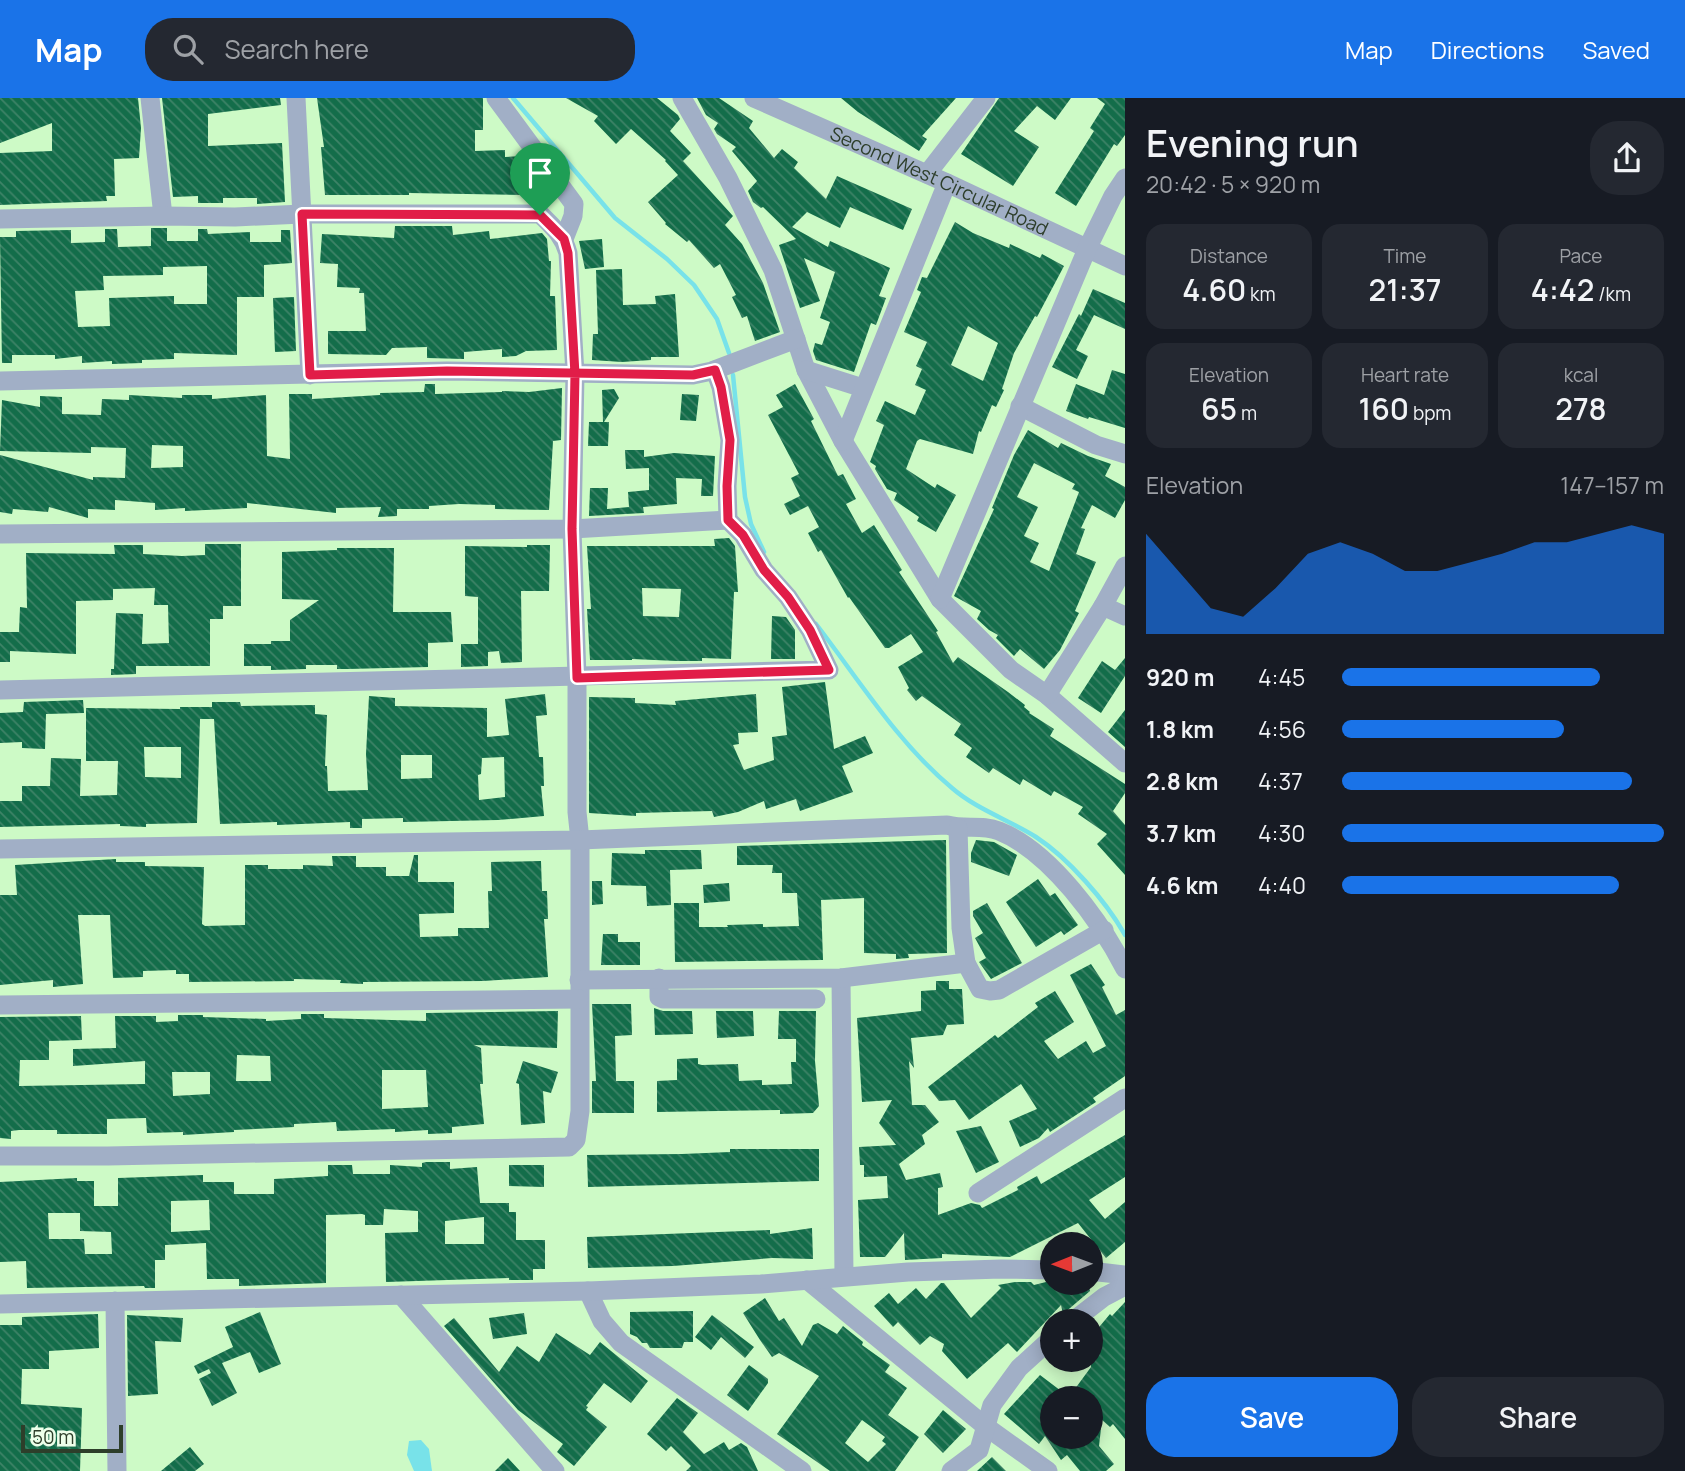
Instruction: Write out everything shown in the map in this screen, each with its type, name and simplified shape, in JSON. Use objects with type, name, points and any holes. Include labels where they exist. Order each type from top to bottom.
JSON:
[{"type":"street","points":[[150,98],[163,216]]},
{"type":"street","points":[[296,98],[310,375]]},
{"type":"street","points":[[496,98],[574,204],[573,216],[564,239]]},
{"type":"street","points":[[682,98],[728,178],[773,270],[806,370],[843,441],[940,599],[1011,670],[1046,695],[1125,763]]},
{"type":"street","name":"Second West Circular Road","points":[[756,98],[1125,266]]},
{"type":"street","points":[[927,174],[986,98]]},
{"type":"street","points":[[940,599],[1087,250],[1112,196],[1125,178]]},
{"type":"street","points":[[843,441],[947,184]]},
{"type":"street","points":[[0,219],[302,214],[540,215],[564,239],[568,253],[575,374],[572,529],[577,678],[577,812],[580,840],[580,1111],[576,1140],[569,1147],[0,1156]]},
{"type":"street","points":[[0,381],[447,371],[693,375],[715,370],[796,339]]},
{"type":"street","points":[[0,690],[829,670],[810,630],[788,597],[764,570],[743,535],[728,520],[730,440],[721,387],[715,370]]},
{"type":"street","points":[[806,370],[863,388]]},
{"type":"street","points":[[1020,406],[1096,445],[1125,454]]},
{"type":"street","points":[[0,534],[572,529],[728,520]]},
{"type":"street","points":[[1046,695],[1103,606],[1125,566]]},
{"type":"street","points":[[1103,606],[1125,616]]},
{"type":"street","points":[[0,849],[580,840],[947,825],[958,828],[981,826],[1001,832],[1040,857],[1093,914],[1125,969]]},
{"type":"street","points":[[958,828],[961,929],[966,963],[980,989],[999,990],[1104,930]]},
{"type":"street","points":[[0,1005],[579,989],[659,978],[841,978],[966,963]]},
{"type":"street","points":[[659,978],[658,993],[663,999],[816,999]]},
{"type":"street","points":[[841,978],[844,1276]]},
{"type":"street","points":[[978,1193],[1125,1098]]},
{"type":"street","points":[[0,1304],[588,1291],[844,1276],[1040,1270]]},
{"type":"street","points":[[1103,1272],[1125,1275]]},
{"type":"street","points":[[807,1280],[985,1426],[1048,1471]]},
{"type":"street","points":[[1088,1309],[1125,1286]]},
{"type":"street","points":[[588,1291],[602,1321],[621,1343],[802,1471]]},
{"type":"street","points":[[401,1295],[555,1471]]},
{"type":"street","points":[[115,1301],[117,1471]]},
{"type":"street","points":[[951,1471],[979,1450],[992,1405],[1018,1368],[1040,1349]]},
{"type":"water","points":[[421,1440],[429,1449],[432,1471],[414,1471],[407,1455],[409,1441]]},
{"type":"building","points":[[0,98],[138,98],[141,128],[139,158],[114,159],[115,196],[106,196],[107,201],[0,205],[0,153],[52,151],[52,123],[0,143]]},
{"type":"building","points":[[162,98],[280,98],[281,105],[208,114],[208,146],[282,143],[285,202],[257,204],[257,198],[223,198],[223,203],[198,203],[198,196],[173,197]]},
{"type":"building","points":[[317,98],[483,98],[483,130],[475,130],[475,151],[505,150],[505,157],[524,156],[536,173],[541,187],[527,195],[325,195],[321,147],[324,147]]},
{"type":"building","points":[[566,98],[657,98],[678,115],[680,119],[670,131],[691,153],[683,161],[733,216],[725,225],[742,244],[763,283],[780,332],[755,341],[747,316],[742,318],[732,297],[736,295],[720,264],[714,268],[689,240],[687,242],[665,224],[648,202],[678,175],[666,160],[631,129],[616,144],[594,121],[598,116]]},
{"type":"building","points":[[697,98],[719,98],[753,121],[749,128],[774,158],[782,149],[798,162],[794,168],[826,199],[837,176],[912,209],[903,230],[850,207],[840,228],[807,212],[792,227],[828,247],[830,241],[890,268],[879,296],[886,298],[876,325],[871,323],[854,372],[816,360],[813,351],[815,343],[822,345],[830,322],[820,318],[835,272],[804,258],[820,301],[800,308],[779,245],[796,239],[763,207],[753,202],[748,191],[757,181],[732,151],[736,147],[717,134],[714,129],[718,123],[706,115]]},
{"type":"building","points":[[841,98],[956,98],[922,136],[927,139],[919,151]]},
{"type":"building","points":[[999,98],[1071,98],[1055,120],[1037,106],[1014,131],[1039,147],[1013,186],[961,154]]},
{"type":"building","points":[[1097,98],[1125,98],[1125,135],[1117,146],[1114,144],[1076,206],[1055,193],[1094,131],[1090,128],[1105,104]]},
{"type":"building","points":[[955,222],[973,233],[1009,248],[1010,244],[1040,258],[1042,254],[1064,266],[1014,353],[1002,389],[1004,390],[996,407],[992,405],[981,432],[979,431],[973,454],[920,439],[917,441],[906,469],[935,488],[937,484],[956,495],[936,532],[917,521],[919,517],[894,500],[897,493],[887,489],[875,469],[876,466],[870,462],[884,425],[876,421],[885,401],[915,415],[926,390],[915,385],[922,369],[916,366],[927,342],[904,332],[921,292],[917,290],[922,277],[927,278]],"holes":[[[968,326],[998,343],[983,381],[951,365]]]},
{"type":"building","points":[[395,226],[452,226],[453,235],[489,231],[490,239],[542,233],[547,239],[551,261],[550,296],[555,296],[557,350],[526,351],[516,356],[502,357],[502,349],[464,352],[464,359],[427,358],[427,347],[392,348],[386,355],[328,354],[328,331],[366,331],[364,293],[359,293],[360,288],[337,287],[338,264],[320,263],[322,234],[394,238]]},
{"type":"building","points":[[151,228],[167,228],[167,241],[198,241],[198,229],[207,229],[208,234],[250,232],[250,242],[281,242],[281,230],[290,230],[292,263],[264,265],[264,297],[237,297],[237,355],[174,353],[174,359],[112,364],[112,361],[82,363],[82,356],[55,359],[55,355],[12,355],[12,363],[2,363],[0,237],[16,237],[16,231],[71,230],[71,243],[105,242],[105,229],[117,229],[118,247],[151,246]],"holes":[[[207,266],[207,304],[174,304],[174,296],[109,298],[110,326],[78,327],[75,291],[104,290],[103,276],[163,275],[163,267]]]},
{"type":"building","points":[[602,239],[604,267],[585,269],[579,241]]},
{"type":"building","points":[[622,269],[623,305],[656,304],[655,296],[675,294],[679,357],[651,357],[651,360],[622,362],[592,360],[593,334],[598,334],[596,270]]},
{"type":"building","points":[[1093,289],[1125,303],[1125,329],[1094,315],[1076,350],[1088,356],[1077,379],[1052,367]]},
{"type":"building","points":[[294,297],[296,351],[275,352],[273,298]]},
{"type":"building","points":[[1112,370],[1125,374],[1125,428],[1066,411],[1076,384],[1104,395]]},
{"type":"building","points":[[425,384],[435,384],[435,394],[529,392],[562,388],[561,440],[553,441],[549,510],[495,509],[495,505],[459,504],[429,506],[429,509],[397,509],[397,516],[378,517],[381,507],[336,508],[336,513],[247,503],[247,508],[185,511],[185,508],[155,510],[155,503],[115,500],[115,510],[88,509],[88,518],[49,507],[48,512],[13,509],[12,514],[0,512],[0,455],[93,480],[93,477],[125,478],[126,448],[91,447],[91,453],[0,451],[2,400],[40,407],[40,396],[62,397],[62,414],[101,415],[102,399],[129,400],[129,395],[182,398],[182,395],[212,395],[212,399],[266,395],[267,456],[290,459],[289,394],[312,394],[312,399],[424,392]],"holes":[[[152,445],[183,446],[183,467],[151,468]]]},
{"type":"building","points":[[795,384],[814,419],[811,421],[838,476],[843,474],[856,499],[846,504],[862,533],[874,525],[902,570],[899,572],[938,631],[936,632],[953,663],[958,657],[1008,692],[1025,705],[1029,713],[1054,729],[1050,736],[1125,784],[1125,793],[1113,811],[1125,825],[1125,875],[1097,844],[1107,834],[1078,814],[1083,807],[1054,791],[1051,796],[1023,779],[1020,785],[993,768],[989,773],[966,757],[972,748],[954,735],[961,724],[922,696],[916,701],[907,690],[909,688],[898,667],[923,652],[911,634],[885,648],[848,598],[821,550],[818,552],[808,533],[819,527],[808,506],[790,515],[784,504],[800,496],[791,478],[799,474],[768,415],[783,407],[776,395]]},
{"type":"building","points":[[614,389],[619,398],[604,422],[609,422],[608,446],[588,446],[589,422],[603,422],[602,390]]},
{"type":"building","points":[[682,394],[699,395],[696,421],[680,420]]},
{"type":"building","points":[[1028,430],[1058,448],[1061,443],[1111,464],[1105,476],[1125,487],[1125,500],[1115,518],[1092,505],[1081,528],[1085,529],[1076,554],[1096,562],[1075,611],[1079,613],[1060,650],[1044,669],[1020,649],[1014,656],[996,638],[998,635],[977,619],[981,611],[954,596],[994,509],[992,508],[1014,455]],"holes":[[[1034,463],[1075,484],[1072,489],[1079,492],[1049,571],[1030,562],[1039,543],[1024,536],[1038,507],[1017,497]]]},
{"type":"building","points":[[625,450],[644,450],[644,457],[674,453],[715,456],[713,496],[701,496],[702,479],[676,478],[677,504],[643,507],[644,513],[589,516],[590,488],[608,488],[607,509],[629,507],[628,492],[649,490],[649,468],[626,469]]},
{"type":"building","points":[[729,538],[735,546],[738,592],[734,592],[731,659],[590,660],[587,609],[591,609],[587,546],[715,546],[714,539]],"holes":[[[642,588],[681,589],[679,617],[643,616]]]},
{"type":"building","points":[[205,544],[241,544],[241,606],[223,606],[223,619],[210,619],[210,666],[136,666],[136,674],[111,675],[111,669],[114,669],[116,613],[143,614],[142,644],[169,643],[168,605],[154,605],[155,588],[113,589],[113,600],[76,601],[76,654],[10,651],[10,662],[0,662],[0,632],[19,632],[20,607],[27,608],[26,553],[115,554],[114,545],[143,545],[143,554],[205,555]]},
{"type":"building","points":[[550,545],[549,591],[521,591],[522,662],[501,663],[499,651],[488,652],[488,666],[461,667],[461,644],[478,644],[478,597],[465,596],[465,546]]},
{"type":"building","points":[[394,548],[393,612],[451,612],[453,642],[428,643],[428,667],[337,669],[337,665],[306,665],[306,669],[271,670],[271,666],[244,666],[244,644],[290,641],[290,620],[319,600],[282,599],[282,552]]},
{"type":"building","points":[[772,616],[786,617],[795,630],[795,659],[771,659]]},
{"type":"building","points":[[1125,658],[1125,676],[1101,713],[1078,698],[1102,661],[1115,670]]},
{"type":"building","points":[[825,682],[834,749],[865,736],[873,753],[842,766],[853,792],[800,811],[796,799],[766,809],[764,801],[738,812],[714,817],[712,811],[636,813],[636,816],[589,813],[589,697],[635,698],[635,703],[676,705],[675,701],[756,694],[758,732],[738,733],[739,744],[733,745],[744,770],[774,760],[772,737],[787,735],[782,687]]},
{"type":"building","points":[[545,694],[547,715],[536,716],[539,757],[543,757],[544,786],[541,786],[544,816],[403,822],[403,818],[362,819],[362,828],[350,828],[350,822],[220,824],[214,719],[200,719],[197,823],[146,824],[146,827],[120,824],[0,827],[0,801],[22,801],[22,786],[50,786],[51,758],[81,759],[80,796],[117,795],[118,761],[86,761],[86,708],[180,709],[212,707],[212,702],[240,702],[241,706],[315,705],[315,714],[327,715],[325,766],[328,791],[368,790],[366,754],[369,696],[395,698],[395,706],[487,708],[487,737],[509,735],[505,699]],"holes":[[[144,747],[181,747],[181,778],[145,777]],[[401,755],[432,755],[432,778],[401,779]],[[504,757],[505,797],[479,800],[478,775],[481,774],[482,758]]]},
{"type":"building","points":[[83,700],[84,713],[46,714],[45,749],[22,748],[22,742],[0,743],[0,713],[23,712],[24,702]]},
{"type":"building","points":[[1125,710],[1125,747],[1108,732]]},
{"type":"building","points":[[946,840],[947,953],[908,954],[909,958],[896,959],[896,954],[864,953],[864,898],[821,900],[823,960],[675,962],[674,903],[699,903],[699,927],[763,924],[763,927],[799,926],[797,893],[782,893],[782,873],[772,873],[773,865],[737,865],[737,846]]},
{"type":"building","points":[[976,840],[994,842],[1017,855],[1009,876],[971,862]]},
{"type":"building","points":[[645,850],[701,850],[702,869],[670,870],[671,905],[647,906],[646,886],[611,885],[612,853],[645,854]]},
{"type":"building","points":[[414,855],[418,855],[418,882],[454,882],[454,913],[419,914],[420,937],[458,936],[458,928],[489,928],[488,891],[492,891],[491,862],[541,861],[542,891],[547,891],[548,919],[544,919],[548,977],[363,984],[340,983],[341,980],[294,979],[189,982],[189,974],[176,974],[176,970],[143,971],[143,977],[113,978],[110,915],[78,915],[83,984],[53,987],[53,980],[0,985],[0,895],[17,895],[15,865],[116,859],[116,862],[145,862],[145,866],[204,867],[202,924],[245,925],[245,865],[268,865],[268,869],[303,869],[303,865],[333,866],[332,856],[356,856],[356,867],[386,867],[386,876],[409,876]]},
{"type":"building","points":[[1038,879],[1050,896],[1055,893],[1078,925],[1064,935],[1061,931],[1036,947],[1006,902]]},
{"type":"building","points":[[592,881],[602,881],[603,904],[592,905]]},
{"type":"building","points":[[729,883],[730,901],[704,903],[703,885]]},
{"type":"building","points":[[987,903],[1022,963],[991,979],[979,962],[986,958],[975,938],[983,933],[973,916],[973,911]]},
{"type":"building","points":[[603,934],[618,934],[618,942],[640,942],[640,965],[601,965]]},
{"type":"building","points":[[1091,964],[1105,985],[1102,987],[1116,1015],[1125,1010],[1125,1076],[1093,1098],[1096,1102],[1050,1132],[1048,1128],[1039,1138],[1020,1147],[1009,1121],[1037,1109],[1021,1084],[969,1120],[955,1100],[939,1101],[928,1087],[995,1035],[998,1038],[1038,1007],[1035,1003],[1055,991],[1074,1022],[1044,1041],[1058,1059],[1086,1041],[1093,1053],[1106,1046],[1070,975]]},
{"type":"building","points":[[936,981],[949,981],[949,989],[962,989],[964,1024],[947,1025],[943,1035],[911,1038],[914,1068],[909,1061],[912,1105],[925,1105],[939,1122],[922,1135],[925,1144],[899,1164],[906,1180],[940,1173],[943,1187],[938,1188],[938,1215],[971,1203],[982,1208],[1018,1190],[1017,1187],[1037,1176],[1041,1184],[1125,1135],[1125,1177],[1089,1200],[1105,1219],[1125,1202],[1125,1242],[1106,1258],[1103,1254],[1103,1232],[1085,1232],[1078,1223],[1060,1232],[1040,1232],[1040,1242],[1010,1257],[942,1254],[942,1258],[905,1260],[904,1233],[885,1257],[860,1257],[858,1200],[888,1198],[887,1176],[864,1177],[859,1147],[896,1145],[879,1123],[892,1100],[862,1102],[857,1018],[921,1011],[921,991],[936,990]]},
{"type":"building","points":[[592,1004],[631,1004],[632,1035],[615,1036],[616,1081],[634,1081],[634,1113],[592,1113],[592,1081],[596,1081]]},
{"type":"building","points":[[654,1008],[663,1011],[692,1011],[693,1034],[655,1035]]},
{"type":"building","points":[[558,1011],[557,1048],[474,1045],[481,1048],[483,1084],[480,1084],[484,1124],[452,1127],[452,1133],[428,1134],[428,1130],[395,1132],[395,1129],[337,1131],[336,1122],[183,1135],[183,1132],[147,1133],[146,1118],[107,1119],[107,1134],[57,1134],[57,1130],[19,1130],[11,1131],[11,1139],[0,1138],[0,1017],[81,1016],[82,1040],[49,1041],[49,1060],[20,1060],[19,1086],[145,1084],[145,1061],[73,1066],[73,1049],[116,1048],[115,1016],[156,1016],[156,1022],[178,1021],[178,1015],[266,1021],[301,1019],[301,1014],[324,1014],[324,1018],[426,1021],[426,1013]],"holes":[[[237,1055],[270,1056],[271,1081],[236,1081]],[[382,1070],[426,1070],[428,1107],[382,1109]],[[172,1072],[210,1072],[210,1094],[173,1096]]]},
{"type":"building","points":[[716,1011],[753,1011],[754,1036],[717,1038]]},
{"type":"building","points":[[779,1011],[816,1011],[815,1061],[819,1106],[813,1113],[780,1114],[780,1110],[657,1112],[657,1081],[677,1080],[677,1059],[698,1058],[698,1064],[702,1065],[738,1064],[739,1081],[762,1080],[762,1085],[792,1084],[791,1062],[796,1062],[796,1039],[778,1039]]},
{"type":"building","points":[[523,1061],[558,1072],[551,1093],[543,1091],[545,1123],[521,1125],[519,1084],[516,1083]]},
{"type":"building","points":[[981,1126],[999,1162],[976,1173],[956,1131]]},
{"type":"building","points":[[730,1149],[819,1149],[819,1181],[588,1187],[587,1155],[730,1152]]},
{"type":"building","points":[[450,1162],[450,1169],[477,1167],[480,1203],[509,1203],[509,1212],[516,1212],[516,1240],[545,1240],[545,1269],[533,1269],[533,1280],[509,1278],[386,1282],[385,1233],[418,1232],[418,1211],[384,1209],[383,1225],[365,1225],[365,1215],[362,1214],[326,1215],[326,1283],[239,1286],[239,1279],[207,1279],[206,1243],[165,1245],[165,1260],[155,1260],[155,1288],[27,1288],[26,1261],[0,1262],[0,1182],[77,1178],[77,1181],[94,1181],[94,1206],[118,1206],[118,1178],[203,1175],[203,1182],[234,1182],[234,1194],[274,1194],[274,1179],[328,1176],[328,1165],[352,1165],[353,1174],[390,1174],[390,1165],[422,1167],[422,1163]],"holes":[[[209,1200],[210,1230],[171,1232],[171,1201]],[[48,1213],[80,1213],[80,1231],[111,1232],[112,1254],[85,1254],[84,1239],[49,1239]],[[484,1217],[484,1244],[445,1244],[445,1221]]]},
{"type":"building","points":[[509,1165],[544,1165],[544,1187],[509,1186]]},
{"type":"building","points":[[812,1228],[813,1259],[772,1258],[673,1266],[588,1268],[587,1237],[770,1230],[770,1234]]},
{"type":"building","points":[[1031,1282],[1034,1285],[1040,1284],[1040,1295],[1085,1295],[1069,1309],[1062,1309],[1061,1305],[1057,1309],[1040,1309],[1040,1327],[1017,1352],[1008,1343],[967,1379],[942,1351],[944,1344],[930,1336],[920,1345],[898,1322],[893,1327],[874,1306],[889,1293],[898,1304],[916,1288],[926,1299],[944,1283],[971,1318],[1001,1288],[998,1285]]},
{"type":"building","points":[[765,1298],[779,1321],[784,1318],[802,1346],[813,1325],[818,1323],[837,1334],[843,1326],[863,1342],[862,1345],[890,1365],[885,1372],[907,1388],[888,1415],[919,1437],[895,1471],[830,1471],[777,1434],[819,1376],[779,1353],[772,1357],[743,1313]],"holes":[[[862,1420],[885,1437],[882,1441],[886,1444],[868,1462],[845,1443]]]},
{"type":"building","points":[[1125,1302],[1125,1439],[1113,1424],[1110,1427],[1103,1421],[1103,1386],[1077,1386],[1087,1372],[1103,1372],[1103,1322],[1110,1314],[1112,1316]]},
{"type":"building","points":[[693,1311],[693,1342],[684,1342],[682,1348],[650,1348],[647,1343],[642,1343],[630,1334],[630,1312]]},
{"type":"building","points":[[260,1312],[281,1364],[259,1373],[250,1352],[222,1363],[237,1393],[212,1406],[199,1379],[211,1373],[209,1369],[198,1374],[194,1366],[233,1347],[225,1327]]},
{"type":"building","points":[[524,1313],[527,1334],[493,1339],[489,1318]]},
{"type":"building","points":[[98,1314],[99,1348],[49,1351],[49,1369],[22,1369],[21,1404],[82,1408],[80,1471],[0,1471],[0,1325],[22,1325],[22,1317]]},
{"type":"building","points":[[127,1315],[183,1318],[181,1342],[155,1341],[158,1394],[128,1396]]},
{"type":"building","points":[[712,1315],[754,1347],[745,1358],[721,1337],[711,1350],[695,1337]]},
{"type":"building","points":[[454,1318],[499,1372],[517,1346],[539,1362],[556,1333],[590,1355],[600,1342],[648,1381],[631,1403],[604,1383],[586,1406],[586,1410],[607,1427],[574,1466],[557,1452],[563,1444],[518,1410],[444,1326]]},
{"type":"building","points":[[749,1365],[768,1379],[768,1383],[748,1411],[727,1395]]},
{"type":"building","points":[[1040,1375],[1054,1386],[1040,1386],[1039,1444],[1004,1414]]},
{"type":"building","points":[[677,1398],[698,1413],[683,1432],[704,1454],[724,1442],[729,1450],[741,1443],[747,1447],[758,1471],[686,1471],[691,1466],[671,1446],[666,1451],[647,1434]]},
{"type":"building","points":[[943,1410],[966,1429],[943,1453],[924,1434]]},
{"type":"building","points":[[190,1447],[204,1464],[195,1471],[161,1471]]},
{"type":"building","points":[[1054,1449],[1102,1449],[1114,1464],[1106,1471],[1080,1471],[1067,1455],[1061,1460]]},
{"type":"building","points":[[992,1457],[1006,1471],[977,1471]]},
{"type":"building","points":[[508,1458],[520,1471],[495,1471]]},
{"type":"waterway","points":[[513,98],[615,218],[667,259],[694,285],[717,319],[729,353]]},
{"type":"waterway","points":[[733,375],[745,497],[751,524],[764,552]]},
{"type":"waterway","points":[[816,624],[880,710],[932,770],[961,795],[1036,837],[1061,856],[1097,895],[1125,935]]},
{"type":"route","points":[[540,215],[302,214],[310,375],[447,371],[575,374],[693,375],[715,370],[721,387],[730,440],[728,520],[743,535],[764,570],[788,597],[810,630],[829,670],[577,678],[572,529],[575,374],[568,253],[564,239],[540,215]]}]
